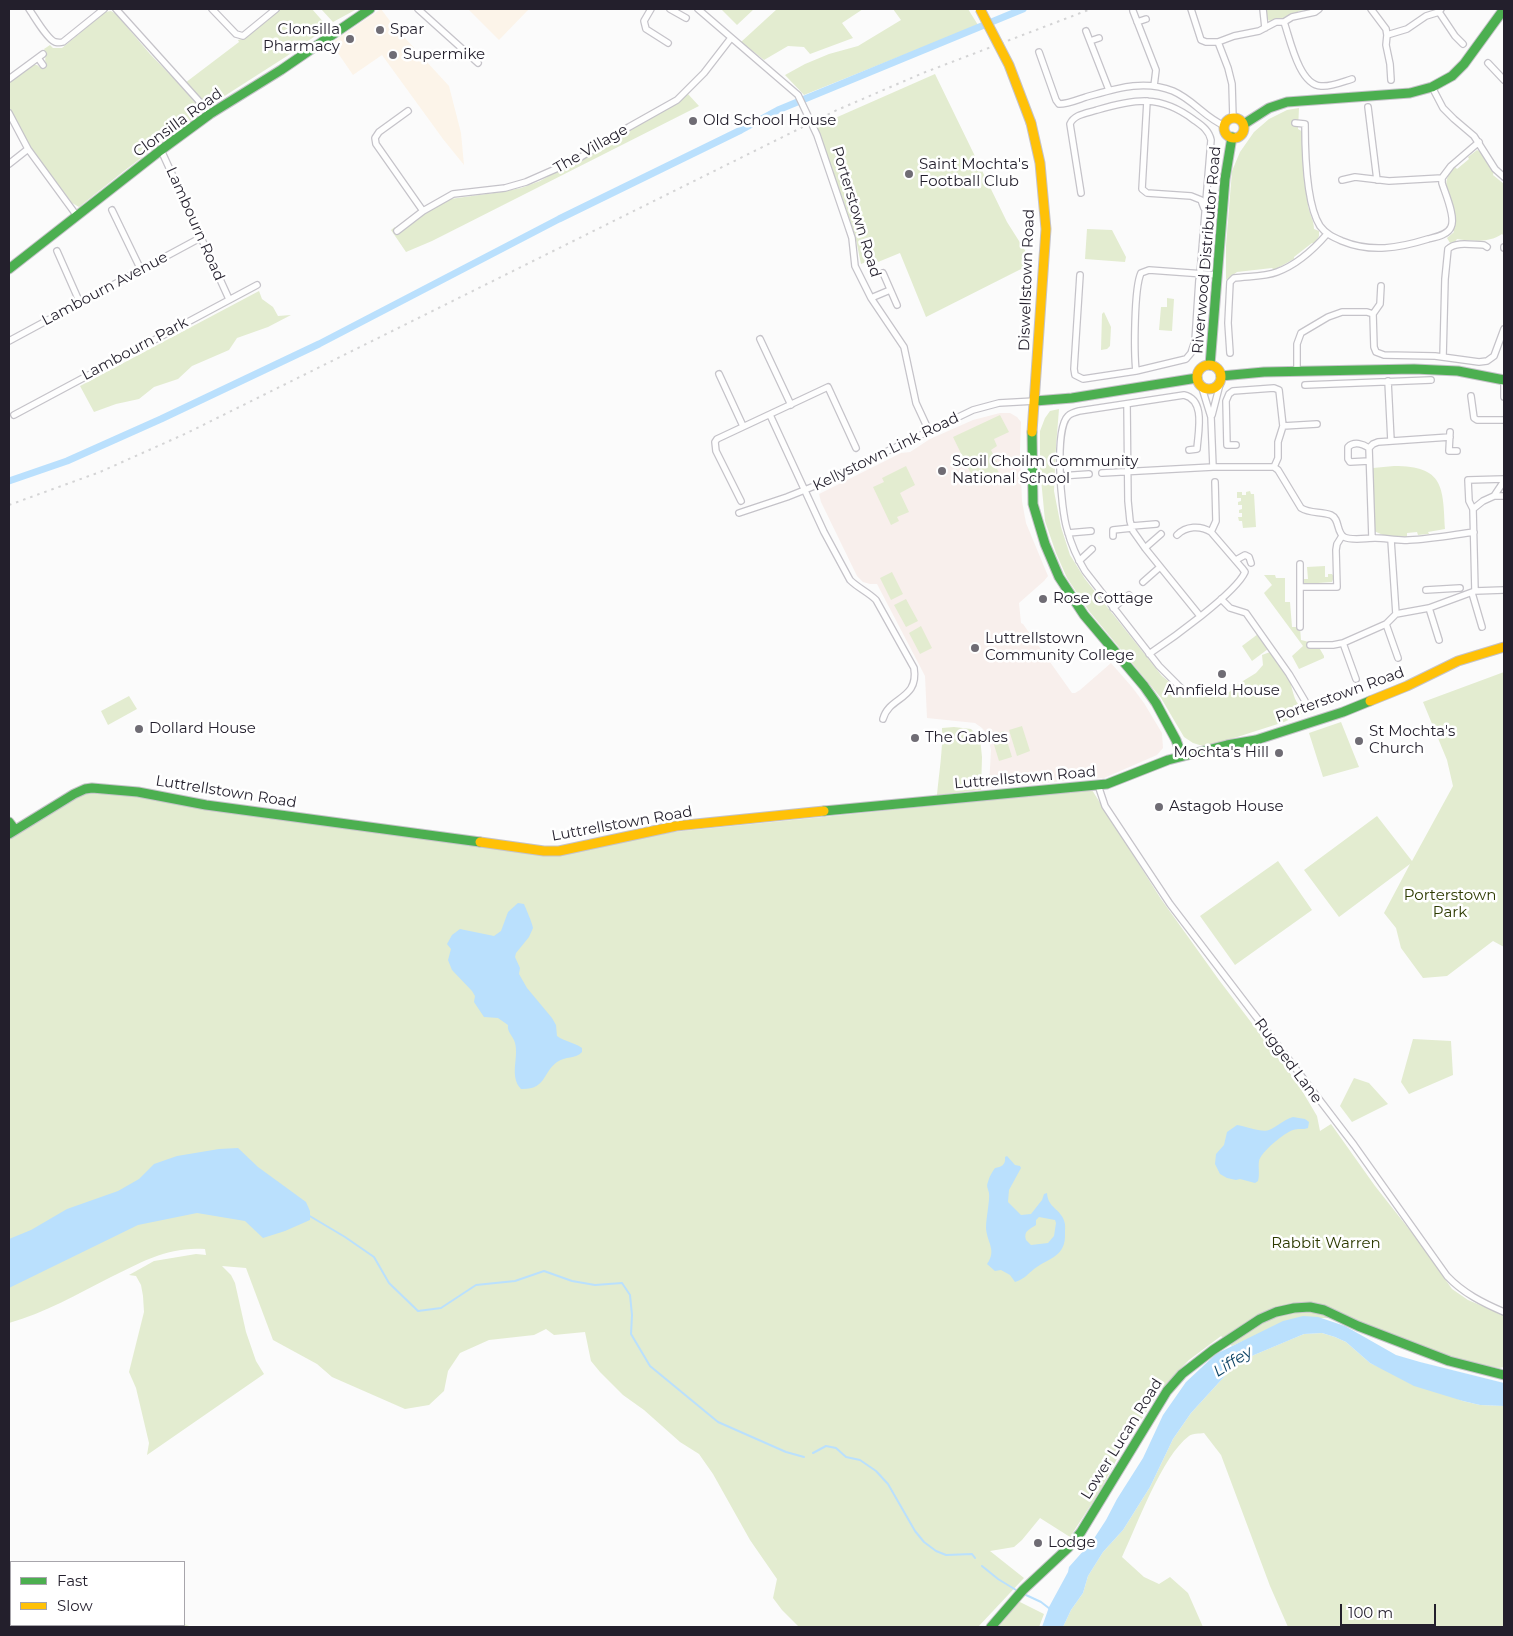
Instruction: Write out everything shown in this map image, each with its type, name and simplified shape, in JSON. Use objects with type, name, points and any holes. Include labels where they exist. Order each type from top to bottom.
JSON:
[{"type":"street","points":[[29,9],[49,38],[59,43],[63,42],[104,9]]},
{"type":"street","points":[[116,9],[210,114]]},
{"type":"street","points":[[212,9],[236,34],[242,36],[276,9]]},
{"type":"street","name":"Clonsilla Road","points":[[9,269],[210,114],[281,70],[370,9]]},
{"type":"street","points":[[418,9],[478,63]]},
{"type":"street","points":[[651,9],[644,21],[646,29],[668,43]]},
{"type":"street","points":[[670,9],[686,18]]},
{"type":"street","points":[[698,9],[731,38]]},
{"type":"street","name":"Diswellstown Road","points":[[980,9],[1012,70],[1031,123],[1040,163],[1046,229],[1032,438],[1033,504],[1045,544],[1059,578],[1072,599],[1156,703],[1176,740],[1182,756]]},
{"type":"street","points":[[1191,9],[1201,40],[1206,42],[1218,42],[1265,28],[1276,22],[1284,22],[1315,12],[1319,9]]},
{"type":"street","points":[[1263,9],[1265,28]]},
{"type":"street","points":[[1371,9],[1386,29],[1386,45],[1391,80]]},
{"type":"street","points":[[1244,124],[1269,108],[1287,102],[1410,93],[1432,87],[1452,76],[1464,64],[1500,20],[1504,9]]},
{"type":"street","points":[[1387,35],[1407,30],[1426,16],[1440,10],[1455,36],[1463,44]]},
{"type":"street","points":[[1133,11],[1156,70],[1154,86]]},
{"type":"street","points":[[1137,22],[1146,19]]},
{"type":"street","points":[[1284,22],[1300,68],[1311,83],[1323,86],[1352,79]]},
{"type":"street","points":[[1086,31],[1109,90]]},
{"type":"street","name":"Porterstown Road","points":[[731,38],[798,95],[817,135],[852,238],[855,266],[871,298],[904,347],[916,403],[929,431]]},
{"type":"street","name":"The Village","points":[[397,231],[423,211],[453,194],[505,188],[535,178],[576,160],[677,100],[704,73],[731,38]]},
{"type":"street","points":[[1090,41],[1099,38]]},
{"type":"street","points":[[1218,42],[1232,84],[1233,118]]},
{"type":"street","points":[[1039,52],[1056,100],[1060,104],[1109,90],[1136,85],[1154,86],[1172,91],[1190,100],[1215,121],[1225,126]]},
{"type":"street","points":[[9,79],[40,56],[43,65]]},
{"type":"street","points":[[1488,63],[1504,80]]},
{"type":"street","points":[[1432,87],[1443,107],[1479,142],[1491,163],[1504,177]]},
{"type":"street","points":[[1080,275],[1074,368],[1075,375],[1078,378],[1087,379],[1136,371],[1183,360],[1191,353],[1195,341],[1204,210],[1207,201],[1210,135],[1200,125],[1175,108],[1162,103],[1137,100],[1081,115],[1072,120],[1070,124],[1081,193]]},
{"type":"street","points":[[1147,101],[1142,189],[1147,193],[1194,197],[1201,200],[1204,210]]},
{"type":"street","points":[[1368,107],[1377,180]]},
{"type":"street","points":[[408,111],[379,132],[375,138],[376,144],[423,211]]},
{"type":"street","points":[[9,113],[28,149],[77,216]]},
{"type":"street","points":[[1233,118],[1239,119],[1244,124],[1244,129],[1238,137],[1232,137],[1227,134],[1225,126],[1233,118]]},
{"type":"street","points":[[1295,123],[1305,124],[1306,166],[1318,221],[1327,234],[1351,245],[1378,249],[1395,248],[1443,234],[1450,229],[1453,221],[1442,178],[1451,166],[1479,142]]},
{"type":"street","name":"Riverwood Distributor Road","points":[[1210,365],[1225,179],[1232,137]]},
{"type":"street","points":[[9,164],[28,149]]},
{"type":"street","name":"Lambourn Road","points":[[161,150],[229,299]]},
{"type":"street","points":[[1342,180],[1355,177],[1389,181],[1442,178]]},
{"type":"street","points":[[112,210],[141,270]]},
{"type":"street","points":[[1230,353],[1228,323],[1230,282],[1234,278],[1276,273],[1312,250],[1327,234]]},
{"type":"street","name":"Lambourn Avenue","points":[[9,341],[200,238]]},
{"type":"street","points":[[1443,357],[1445,279],[1448,249],[1458,244],[1484,245],[1487,247]]},
{"type":"street","points":[[57,251],[80,303]]},
{"type":"street","points":[[1136,371],[1134,355],[1141,273],[1149,270],[1200,277],[1218,275]]},
{"type":"street","points":[[883,273],[896,305]]},
{"type":"street","name":"Lambourn Park","points":[[14,415],[229,299],[257,286]]},
{"type":"street","points":[[1381,286],[1380,304],[1373,314],[1374,347],[1378,353],[1384,355],[1443,357],[1479,362],[1490,360],[1494,356],[1504,330]]},
{"type":"street","points":[[871,298],[890,290]]},
{"type":"street","points":[[1297,371],[1297,344],[1301,333],[1328,317],[1342,312],[1367,312],[1373,314]]},
{"type":"street","points":[[760,339],[791,405]]},
{"type":"street","points":[[1211,417],[1220,380],[1218,368],[1206,365],[1199,370],[1197,378],[1211,417],[1213,467]]},
{"type":"street","points":[[1202,388],[1214,389],[1220,380],[1264,372],[1430,370],[1458,372],[1504,381],[1504,397]]},
{"type":"street","points":[[719,374],[743,426]]},
{"type":"street","points":[[1035,401],[1072,398],[1197,378]]},
{"type":"street","points":[[1306,385],[1431,380]]},
{"type":"street","points":[[1388,381],[1391,441]]},
{"type":"street","points":[[741,501],[714,446],[717,439],[743,426],[828,387],[856,448]]},
{"type":"street","points":[[1236,445],[1227,445],[1226,401],[1229,394],[1233,391],[1274,388],[1279,390],[1283,426],[1278,444],[1278,458],[1274,466]]},
{"type":"street","points":[[1186,693],[1149,654],[1079,561],[1068,533],[1062,505],[1060,476],[1063,427],[1068,416],[1079,411],[1184,395],[1191,397],[1195,402],[1199,415],[1197,449],[1189,450]]},
{"type":"street","points":[[1471,396],[1474,418],[1477,420],[1504,420]]},
{"type":"street","name":"Kellystown Link Road","points":[[739,512],[806,490],[974,410],[1010,402],[1035,401]]},
{"type":"street","points":[[1127,404],[1128,472],[1130,521],[1132,527],[1145,548],[1200,616]]},
{"type":"street","points":[[770,415],[824,532],[850,580],[876,600],[914,668],[913,686],[908,693],[890,706],[885,712],[883,719]]},
{"type":"street","points":[[1283,426],[1317,424]]},
{"type":"street","points":[[1369,448],[1376,443],[1450,434],[1449,451],[1457,450]]},
{"type":"street","points":[[1369,448],[1360,444],[1351,444],[1348,447],[1348,459],[1350,462],[1369,461]]},
{"type":"street","points":[[1369,448],[1372,538]]},
{"type":"street","points":[[1102,473],[1274,466],[1299,506],[1306,511],[1323,513],[1334,517],[1342,536],[1348,539],[1382,538],[1410,540],[1474,532]]},
{"type":"street","points":[[1060,476],[1089,474]]},
{"type":"street","points":[[1482,627],[1473,592],[1473,509],[1469,501],[1468,480],[1504,480]]},
{"type":"street","points":[[1494,496],[1504,480]]},
{"type":"street","points":[[1211,532],[1216,521],[1214,482]]},
{"type":"street","points":[[1473,509],[1483,501],[1494,496],[1504,496]]},
{"type":"street","points":[[1113,536],[1113,530],[1156,524]]},
{"type":"street","points":[[1149,654],[1221,600],[1242,579],[1245,572],[1211,532],[1201,527],[1185,528],[1177,535]]},
{"type":"street","points":[[1068,533],[1091,531]]},
{"type":"street","points":[[1145,548],[1162,534]]},
{"type":"street","points":[[1300,588],[1337,586],[1336,550],[1342,536]]},
{"type":"street","points":[[1391,540],[1396,614]]},
{"type":"street","points":[[1079,561],[1092,549]]},
{"type":"street","points":[[1236,560],[1245,555],[1250,557],[1251,563]]},
{"type":"street","points":[[1300,564],[1300,627]]},
{"type":"street","points":[[1143,582],[1160,567]]},
{"type":"street","points":[[1450,588],[1451,600]]},
{"type":"street","points":[[1426,590],[1460,588]]},
{"type":"street","points":[[1310,645],[1343,643],[1386,624],[1396,614],[1429,608],[1473,592],[1504,590]]},
{"type":"street","points":[[1113,608],[1129,595]]},
{"type":"street","points":[[1221,600],[1230,608],[1246,613],[1289,674],[1305,701]]},
{"type":"street","points":[[1429,608],[1439,640]]},
{"type":"street","points":[[1386,624],[1398,658]]},
{"type":"street","points":[[1343,643],[1356,679]]},
{"type":"street","name":"Porterstown Road","points":[[1182,756],[1256,740],[1343,712],[1407,686],[1458,661],[1504,648]]},
{"type":"street","name":"Luttrellstown Road","points":[[12,832],[80,791],[92,788],[106,788],[206,805],[381,830],[544,851],[557,851],[676,826],[1098,785],[1119,780],[1182,756]]},
{"type":"street","name":"Rugged Lane","points":[[1098,785],[1105,806],[1170,904],[1354,1146],[1447,1276],[1460,1289],[1504,1312]]},
{"type":"street","points":[[9,822],[12,832]]},
{"type":"street","name":"Lower Lucan Road","points":[[991,1627],[1023,1590],[1068,1548],[1081,1532],[1167,1391],[1182,1374],[1213,1350],[1260,1319],[1276,1312],[1302,1307],[1324,1310],[1358,1326],[1449,1361],[1504,1376]]},
{"type":"shaded area","points":[[381,9],[393,25],[449,86],[461,133],[464,165],[382,55],[353,75],[331,43]]},
{"type":"shaded area","points":[[468,9],[529,9],[499,40]]},
{"type":"shaded area","name":"Luttrellstown Community College","points":[[1000,413],[1010,413],[1021,422],[1022,501],[1026,523],[1048,576],[1019,603],[1021,623],[1072,693],[1080,690],[1111,663],[1144,703],[1162,733],[1163,748],[1157,755],[1104,778],[993,788],[989,786],[991,750],[987,734],[975,723],[927,718],[925,676],[877,584],[863,582],[857,576],[821,502],[819,494],[901,453],[910,452],[930,439],[973,420]]},
{"type":"green space","points":[[280,9],[312,9],[326,25],[325,29],[212,104],[79,207],[72,203],[33,151],[9,108],[9,83],[34,65],[42,69],[46,65],[44,49],[50,45],[53,48],[62,48],[105,12],[111,11],[116,14],[150,54],[181,86],[239,42],[238,40],[246,38]]},
{"type":"green space","points":[[321,9],[357,9],[333,22]]},
{"type":"green space","points":[[721,9],[754,9],[737,25]]},
{"type":"green space","points":[[777,9],[863,9],[842,23],[853,38],[810,54],[804,47],[788,46],[764,60],[741,42]]},
{"type":"green space","points":[[893,9],[968,9],[978,25],[804,95],[785,75],[829,54],[858,46],[901,20]]},
{"type":"green space","points":[[1265,9],[1310,9],[1270,21],[1266,18]]},
{"type":"green space","name":"Saint Mochta's Football Club","points":[[935,74],[1007,222],[1026,252],[1027,266],[926,317],[900,253],[878,262],[876,258],[861,264],[855,235],[817,126]]},
{"type":"green space","points":[[688,94],[699,106],[432,241],[406,252],[391,230],[395,227],[396,229],[394,230],[397,235],[438,204],[450,199],[521,188],[540,181],[675,104]]},
{"type":"green space","points":[[1299,108],[1298,129],[1303,132],[1303,168],[1310,203],[1308,205],[1314,229],[1319,231],[1319,236],[1315,244],[1312,243],[1294,259],[1274,270],[1272,268],[1237,272],[1226,280],[1226,246],[1232,171],[1240,152],[1254,132],[1269,119],[1287,110]]},
{"type":"green space","points":[[1477,150],[1481,152],[1494,171],[1493,175],[1504,184],[1504,236],[1502,234],[1492,239],[1480,241],[1457,239],[1455,242],[1450,243],[1447,238],[1454,232],[1455,217],[1447,191],[1447,179],[1455,167],[1457,169]]},
{"type":"green space","points":[[1087,229],[1112,230],[1126,257],[1125,262],[1085,259]]},
{"type":"green space","points":[[259,291],[262,299],[273,307],[278,316],[291,315],[268,327],[237,338],[229,350],[192,366],[178,379],[154,387],[139,399],[116,404],[94,412],[80,386]]},
{"type":"green space","points":[[1167,298],[1174,299],[1172,331],[1159,330],[1161,307],[1167,307]]},
{"type":"green space","points":[[1104,312],[1111,327],[1110,346],[1107,349],[1101,350],[1102,314]]},
{"type":"green space","points":[[1059,409],[1054,491],[1061,527],[1070,555],[1085,579],[1162,676],[1178,689],[1183,698],[1200,694],[1216,695],[1229,692],[1256,673],[1263,665],[1262,655],[1270,652],[1286,671],[1293,694],[1299,705],[1307,706],[1310,710],[1284,722],[1206,747],[1193,743],[1184,737],[1161,698],[1089,611],[1067,578],[1056,553],[1045,521],[1040,468],[1040,431],[1050,411]]},
{"type":"green space","points":[[1000,415],[1009,432],[994,439],[997,446],[991,450],[1000,468],[997,469],[999,473],[990,478],[987,473],[974,480],[953,437]]},
{"type":"green space","points":[[906,466],[915,485],[900,493],[909,512],[897,517],[899,521],[891,525],[873,487],[884,482],[882,478]]},
{"type":"green space","points":[[1394,466],[1423,470],[1432,475],[1438,482],[1443,501],[1445,529],[1428,532],[1429,534],[1407,533],[1407,539],[1392,539],[1374,531],[1373,468]]},
{"type":"green space","points":[[1250,491],[1251,494],[1254,494],[1256,527],[1243,528],[1242,521],[1239,521],[1238,517],[1242,517],[1242,513],[1239,513],[1239,510],[1242,509],[1242,505],[1238,505],[1241,498],[1237,498],[1237,492],[1242,492],[1242,495],[1246,495],[1246,492]]},
{"type":"green space","points":[[1325,566],[1325,577],[1328,577],[1328,574],[1332,574],[1334,577],[1332,582],[1304,584],[1304,579],[1308,579],[1307,567]]},
{"type":"green space","points":[[892,572],[903,594],[891,600],[880,578]]},
{"type":"green space","points":[[1264,575],[1275,575],[1276,578],[1285,578],[1285,602],[1290,602],[1292,627],[1300,627],[1301,640],[1317,644],[1324,658],[1299,669],[1292,656],[1303,646],[1264,593],[1272,585]]},
{"type":"green space","points":[[906,599],[918,621],[906,627],[894,605]]},
{"type":"green space","points":[[921,626],[932,648],[920,654],[909,633]]},
{"type":"green space","points":[[1258,634],[1268,649],[1252,661],[1242,646]]},
{"type":"green space","name":"Porterstown Park","points":[[1504,672],[1504,947],[1493,941],[1447,976],[1423,978],[1401,948],[1396,928],[1384,913],[1410,864],[1339,917],[1304,870],[1377,816],[1412,861],[1453,786],[1447,760],[1423,702]]},
{"type":"green space","points":[[129,696],[137,709],[108,725],[101,711]]},
{"type":"green space","points":[[1341,722],[1359,767],[1323,777],[1309,733]]},
{"type":"green space","points":[[1022,726],[1030,751],[1017,756],[1009,730]]},
{"type":"green space","points":[[942,728],[971,729],[980,738],[982,757],[981,790],[937,795]]},
{"type":"green space","points":[[1004,731],[1012,757],[999,761],[991,735]]},
{"type":"green space","name":"Rabbit Warren","points":[[100,790],[232,812],[569,853],[673,832],[1092,790],[1161,899],[1219,980],[1298,1084],[1317,1116],[1320,1131],[1331,1124],[1452,1289],[1468,1300],[1504,1315],[1504,1367],[1499,1368],[1478,1364],[1466,1369],[1332,1318],[1303,1318],[1270,1329],[1232,1346],[1221,1336],[1189,1360],[1161,1389],[1070,1537],[1040,1518],[1014,1547],[990,1551],[1024,1578],[978,1627],[799,1627],[773,1598],[777,1579],[750,1540],[713,1474],[699,1454],[680,1442],[644,1410],[623,1395],[600,1372],[591,1361],[585,1332],[554,1335],[546,1329],[534,1335],[489,1340],[460,1353],[448,1371],[444,1391],[429,1405],[405,1409],[332,1377],[317,1364],[273,1340],[246,1268],[222,1266],[231,1275],[235,1283],[246,1332],[256,1361],[264,1374],[147,1455],[149,1443],[136,1388],[129,1372],[144,1312],[143,1296],[141,1285],[136,1276],[129,1275],[154,1261],[196,1254],[206,1255],[205,1249],[180,1250],[156,1256],[48,1309],[9,1323],[9,839],[76,798]]},
{"type":"green space","points":[[1278,861],[1312,910],[1235,965],[1200,916]]},
{"type":"green space","points":[[1413,1039],[1451,1041],[1453,1075],[1409,1094],[1401,1082]]},
{"type":"green space","points":[[1354,1078],[1369,1083],[1388,1104],[1352,1122],[1340,1106]]},
{"type":"green space","points":[[1322,1333],[1346,1342],[1370,1363],[1392,1373],[1463,1401],[1480,1405],[1504,1406],[1504,1627],[1288,1627],[1270,1586],[1221,1455],[1204,1433],[1189,1436],[1169,1459],[1151,1492],[1122,1557],[1144,1577],[1159,1584],[1170,1577],[1188,1593],[1203,1627],[1063,1627],[1071,1610],[1083,1593],[1088,1576],[1103,1552],[1123,1530],[1150,1487],[1173,1439],[1191,1413],[1233,1367],[1254,1355],[1304,1334]]},
{"type":"green space","points":[[1018,1601],[1044,1614],[1039,1627],[996,1627]]},
{"type":"green space","points":[[10,1607],[10,1626],[67,1627],[9,1627]]},
{"type":"green space","points":[[185,1624],[192,1627],[110,1627],[185,1626]]},
{"type":"water","points":[[518,903],[524,904],[533,928],[529,937],[516,953],[515,957],[520,968],[519,974],[527,988],[552,1018],[556,1025],[557,1036],[582,1048],[580,1054],[557,1062],[552,1066],[540,1084],[529,1089],[521,1089],[517,1084],[515,1073],[516,1049],[513,1038],[508,1030],[508,1025],[498,1018],[484,1017],[474,1002],[475,996],[472,991],[452,970],[448,960],[451,949],[447,944],[452,935],[460,929],[494,936],[501,931],[508,912]]},
{"type":"water","points":[[1293,1117],[1305,1119],[1309,1122],[1308,1128],[1295,1129],[1289,1132],[1268,1148],[1259,1161],[1258,1181],[1255,1183],[1240,1179],[1236,1180],[1220,1174],[1215,1164],[1216,1154],[1224,1145],[1227,1132],[1237,1125],[1266,1131]]},
{"type":"water","points":[[238,1148],[258,1167],[306,1202],[310,1211],[310,1220],[263,1238],[245,1221],[197,1213],[138,1225],[9,1288],[9,1239],[31,1230],[67,1209],[118,1191],[139,1179],[154,1164],[177,1156]]},
{"type":"water","points":[[1007,1156],[1015,1165],[1021,1168],[1009,1190],[1008,1202],[1021,1215],[1031,1214],[1042,1200],[1044,1194],[1047,1193],[1049,1201],[1061,1215],[1065,1226],[1065,1241],[1060,1252],[1015,1282],[1010,1275],[1001,1270],[995,1271],[987,1264],[990,1259],[991,1250],[986,1228],[989,1196],[987,1185],[995,1168],[1004,1164],[1005,1157]],"holes":[[[1039,1217],[1055,1220],[1054,1236],[1048,1243],[1031,1245],[1026,1240],[1026,1232],[1036,1225],[1036,1220]]]},
{"type":"water","name":"Liffey","points":[[1303,1316],[1318,1317],[1345,1326],[1396,1355],[1504,1383],[1504,1406],[1480,1405],[1414,1386],[1370,1363],[1346,1342],[1322,1333],[1304,1334],[1254,1355],[1233,1367],[1191,1413],[1173,1439],[1150,1487],[1123,1530],[1103,1552],[1088,1576],[1083,1593],[1071,1610],[1063,1627],[1042,1627],[1049,1607],[1069,1567],[1093,1540],[1106,1520],[1143,1458],[1163,1415],[1186,1382],[1216,1354],[1283,1321]]},
{"type":"waterway","points":[[9,481],[67,461],[319,344],[559,219],[778,110],[1023,9]]},
{"type":"waterway","points":[[308,1215],[374,1257],[389,1283],[418,1311],[441,1308],[476,1285],[515,1281],[544,1271],[572,1281],[595,1285],[622,1283],[630,1295],[631,1334],[650,1366],[718,1422],[786,1452],[804,1457]]},
{"type":"waterway","points":[[813,1453],[826,1446],[836,1448],[846,1457],[860,1460],[876,1471],[888,1484],[915,1531],[924,1542],[936,1551],[946,1555],[972,1554],[975,1558]]},
{"type":"waterway","points":[[982,1566],[1016,1590]]},
{"type":"waterway","points":[[1026,1595],[1041,1602],[1050,1609]]},
{"type":"railway","points":[[9,505],[100,472],[187,433],[837,110],[923,73],[1091,9]]},
{"type":"traffic: fast","points":[[9,269],[210,114],[281,70],[370,9]]},
{"type":"traffic: fast","points":[[1244,124],[1269,108],[1287,102],[1410,93],[1432,87],[1452,76],[1464,64],[1504,9]]},
{"type":"traffic: fast","points":[[1210,365],[1225,179],[1232,137]]},
{"type":"traffic: fast","points":[[1221,376],[1264,372],[1414,369],[1458,371],[1504,380]]},
{"type":"traffic: fast","points":[[1035,401],[1072,398],[1197,378]]},
{"type":"traffic: fast","points":[[1032,432],[1033,504],[1045,544],[1059,577],[1084,615],[1156,703],[1176,740],[1182,756]]},
{"type":"traffic: fast","points":[[824,811],[1107,784],[1168,760],[1227,745],[1256,740],[1343,712],[1370,701]]},
{"type":"traffic: fast","points":[[9,834],[74,794],[92,788],[138,792],[206,805],[480,842]]},
{"type":"traffic: fast","points":[[9,822],[15,830]]},
{"type":"traffic: fast","points":[[991,1627],[1023,1590],[1068,1548],[1081,1532],[1167,1391],[1182,1374],[1213,1350],[1260,1319],[1276,1312],[1294,1308],[1310,1307],[1324,1310],[1358,1326],[1449,1361],[1504,1375]]},
{"type":"traffic: slow","points":[[980,9],[1009,65],[1031,123]]},
{"type":"traffic: slow","points":[[1234,118],[1241,121],[1244,128],[1241,135],[1234,138],[1227,135],[1224,128],[1227,121],[1234,118]]},
{"type":"traffic: slow","points":[[1031,123],[1040,163],[1046,229],[1032,432]]},
{"type":"traffic: slow","points":[[1209,365],[1218,368],[1221,377],[1218,386],[1209,389],[1200,386],[1197,377],[1200,368],[1209,365]]},
{"type":"traffic: slow","points":[[1370,701],[1407,686],[1458,661],[1504,647]]},
{"type":"traffic: slow","points":[[480,842],[544,851],[559,851],[676,826],[824,811]]},
{"type":"place","name":"Spar","points":[[380,30]]},
{"type":"place","name":"Clonsilla Pharmacy","points":[[350,39]]},
{"type":"place","name":"Supermike","points":[[393,55]]},
{"type":"place","name":"Old School House","points":[[693,121]]},
{"type":"place","name":"Saint Mochta's Football Club","points":[[909,174]]},
{"type":"place","name":"Scoil Choilm Community National School","points":[[942,471]]},
{"type":"place","name":"Rose Cottage","points":[[1043,599]]},
{"type":"place","name":"Luttrellstown Community College","points":[[975,648]]},
{"type":"place","name":"Annfield House","points":[[1222,674]]},
{"type":"place","name":"Dollard House","points":[[139,729]]},
{"type":"place","name":"The Gables","points":[[915,738]]},
{"type":"place","name":"St Mochta's Church","points":[[1359,741]]},
{"type":"place","name":"Mochta's Hill","points":[[1279,753]]},
{"type":"place","name":"Astagob House","points":[[1159,807]]},
{"type":"place","name":"Lodge","points":[[1038,1543]]}]
